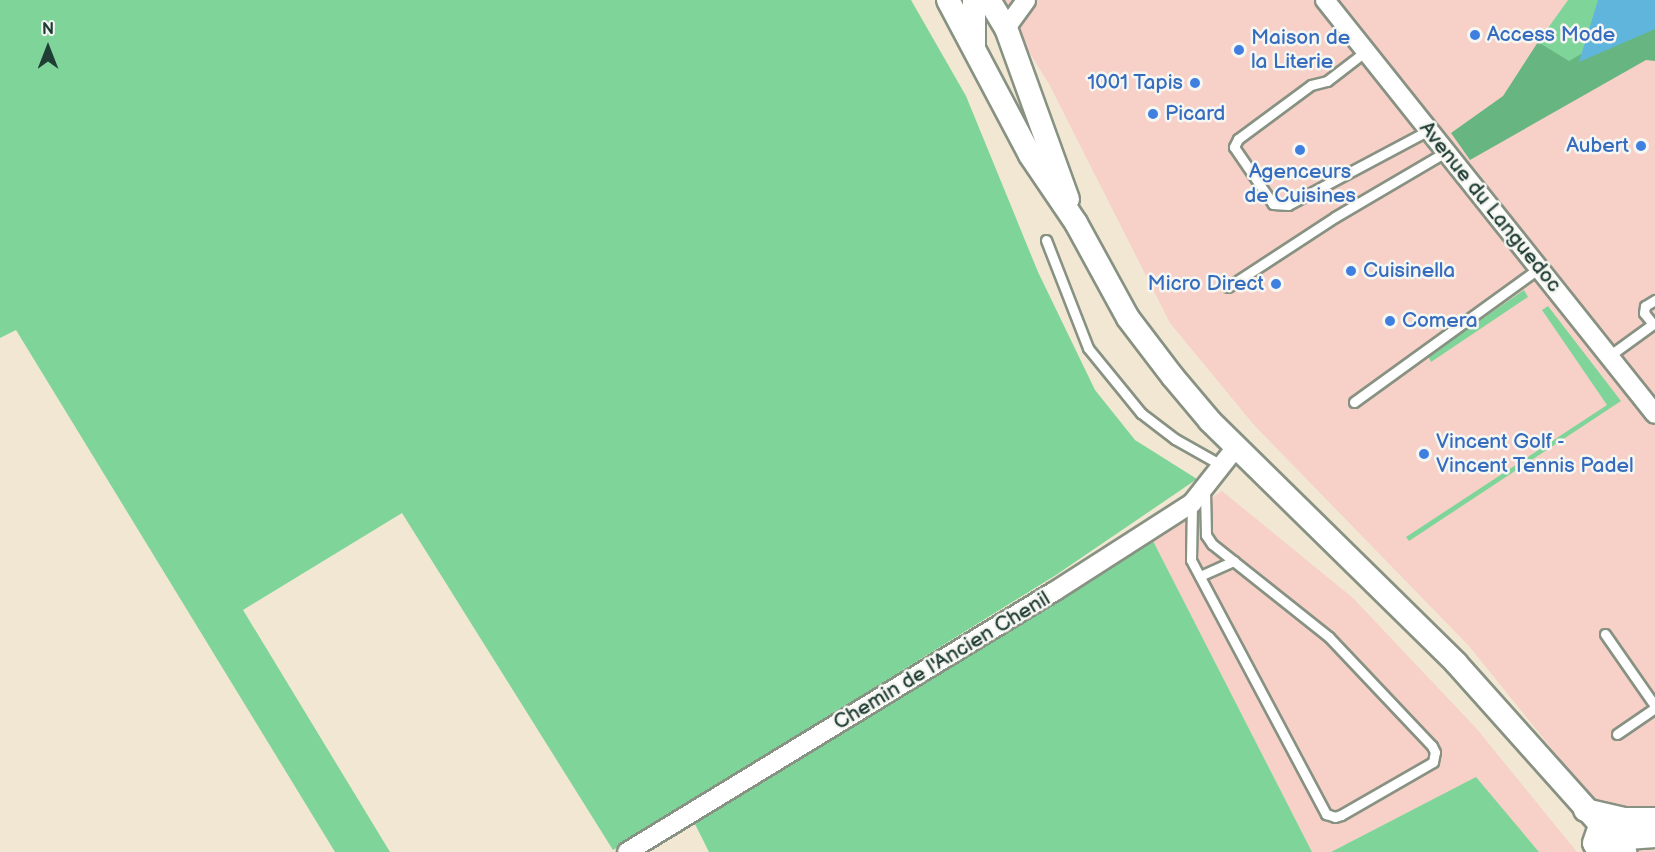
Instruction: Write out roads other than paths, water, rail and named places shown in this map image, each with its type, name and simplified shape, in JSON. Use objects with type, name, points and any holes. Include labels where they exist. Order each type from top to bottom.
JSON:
[{"type":"street","points":[[948,0],[1030,155],[1076,223],[1128,318],[1180,386],[1210,421],[1456,663],[1604,836],[1636,840],[1655,836]]},
{"type":"street","points":[[974,0],[974,47]]},
{"type":"street","points":[[974,0],[1006,28]]},
{"type":"street","points":[[989,0],[1006,28],[1076,223]]},
{"type":"street","points":[[1006,28],[1026,0]]},
{"type":"street","name":"Avenue du Languedoc","points":[[1327,1],[1655,414]]},
{"type":"street","name":"Chemin de l'Ancien Chenil","points":[[627,852],[1055,591],[1198,496],[1237,446]]},
{"type":"street","points":[[1604,836],[1623,819],[1655,819]]},
{"type":"lane","points":[[1366,51],[1327,81],[1311,85],[1238,139],[1234,147],[1273,204],[1288,205],[1429,130]]},
{"type":"lane","points":[[1228,287],[1335,217],[1446,152]]},
{"type":"lane","points":[[1046,240],[1088,348],[1141,413],[1175,439],[1222,466]]},
{"type":"lane","points":[[1354,402],[1539,268]]},
{"type":"lane","points":[[1608,356],[1653,324],[1644,313],[1646,306],[1655,300]]},
{"type":"lane","points":[[1198,496],[1206,535],[1234,561],[1329,637],[1432,746],[1435,752],[1433,762],[1341,815],[1335,817],[1326,814],[1190,555],[1198,496]]},
{"type":"lane","points":[[1200,576],[1234,561]]},
{"type":"lane","points":[[1605,634],[1655,707],[1617,734]]},
{"type":"water","points":[[1598,0],[1655,0],[1655,29],[1579,62]]},
{"type":"place","name":"Access Mode","points":[[1475,35]]},
{"type":"place","name":"Maison de la Literie","points":[[1239,50]]},
{"type":"place","name":"1001 Tapis","points":[[1195,83]]},
{"type":"place","name":"Picard","points":[[1153,114]]},
{"type":"place","name":"Aubert","points":[[1641,146]]},
{"type":"place","name":"Agenceurs de Cuisines","points":[[1300,150]]},
{"type":"place","name":"Cuisinella","points":[[1351,271]]},
{"type":"place","name":"Micro Direct","points":[[1276,284]]},
{"type":"place","name":"Comera","points":[[1390,321]]},
{"type":"place","name":"Vincent Golf - Vincent Tennis Padel","points":[[1424,454]]}]
